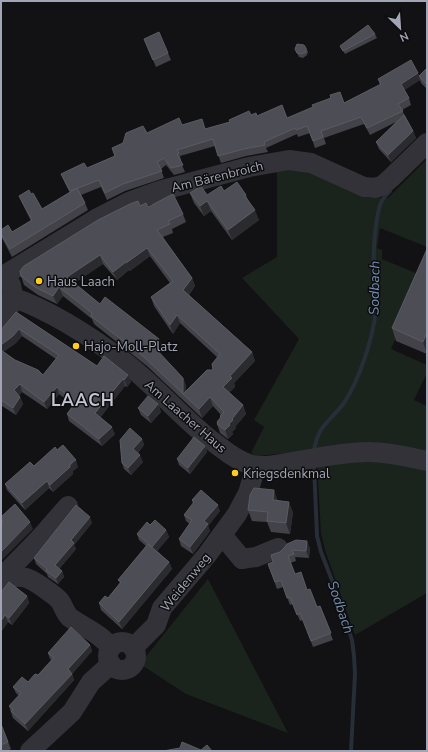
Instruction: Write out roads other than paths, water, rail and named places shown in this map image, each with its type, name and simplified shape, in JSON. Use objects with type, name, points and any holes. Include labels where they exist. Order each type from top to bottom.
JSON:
[{"type":"street","name":"Am Bärenbroich","points":[[4,268],[96,218],[129,202],[159,191],[249,167],[289,160],[311,164],[366,188],[376,188],[383,185],[391,178],[427,143]]},
{"type":"street","points":[[1,322],[9,308],[12,297],[11,286],[4,268]]},
{"type":"street","name":"Am Laacher Haus","points":[[12,297],[39,307],[56,316],[122,360],[211,441],[250,465],[273,465],[322,457],[369,452],[388,453],[427,462]]},
{"type":"street","name":"Weidenweg","points":[[30,751],[72,712],[91,682],[111,656],[118,642],[126,642],[133,648],[156,625],[162,608],[222,535],[244,502],[256,466]]},
{"type":"street","points":[[1,579],[68,506]]},
{"type":"street","points":[[222,535],[242,559],[256,557],[278,548]]},
{"type":"street","points":[[1,579],[19,576],[32,579],[59,600],[71,619],[102,638],[111,656]]},
{"type":"waterway","name":"Sodbach","points":[[314,451],[318,435],[325,424],[344,403],[350,393],[360,371],[372,335],[376,311],[374,278],[374,242],[376,222],[381,203],[390,191]]},
{"type":"waterway","name":"Sodbach","points":[[314,465],[317,536],[321,552],[335,588],[352,640],[355,674],[351,751]]},
{"type":"place","name":"Haus Laach","points":[[39,281]]},
{"type":"place","name":"Hajo-Moll-Platz","points":[[76,346]]},
{"type":"place","name":"Kriegsdenkmal","points":[[235,473]]},
{"type":"district","name":"LAACH","points":[[83,400]]}]
